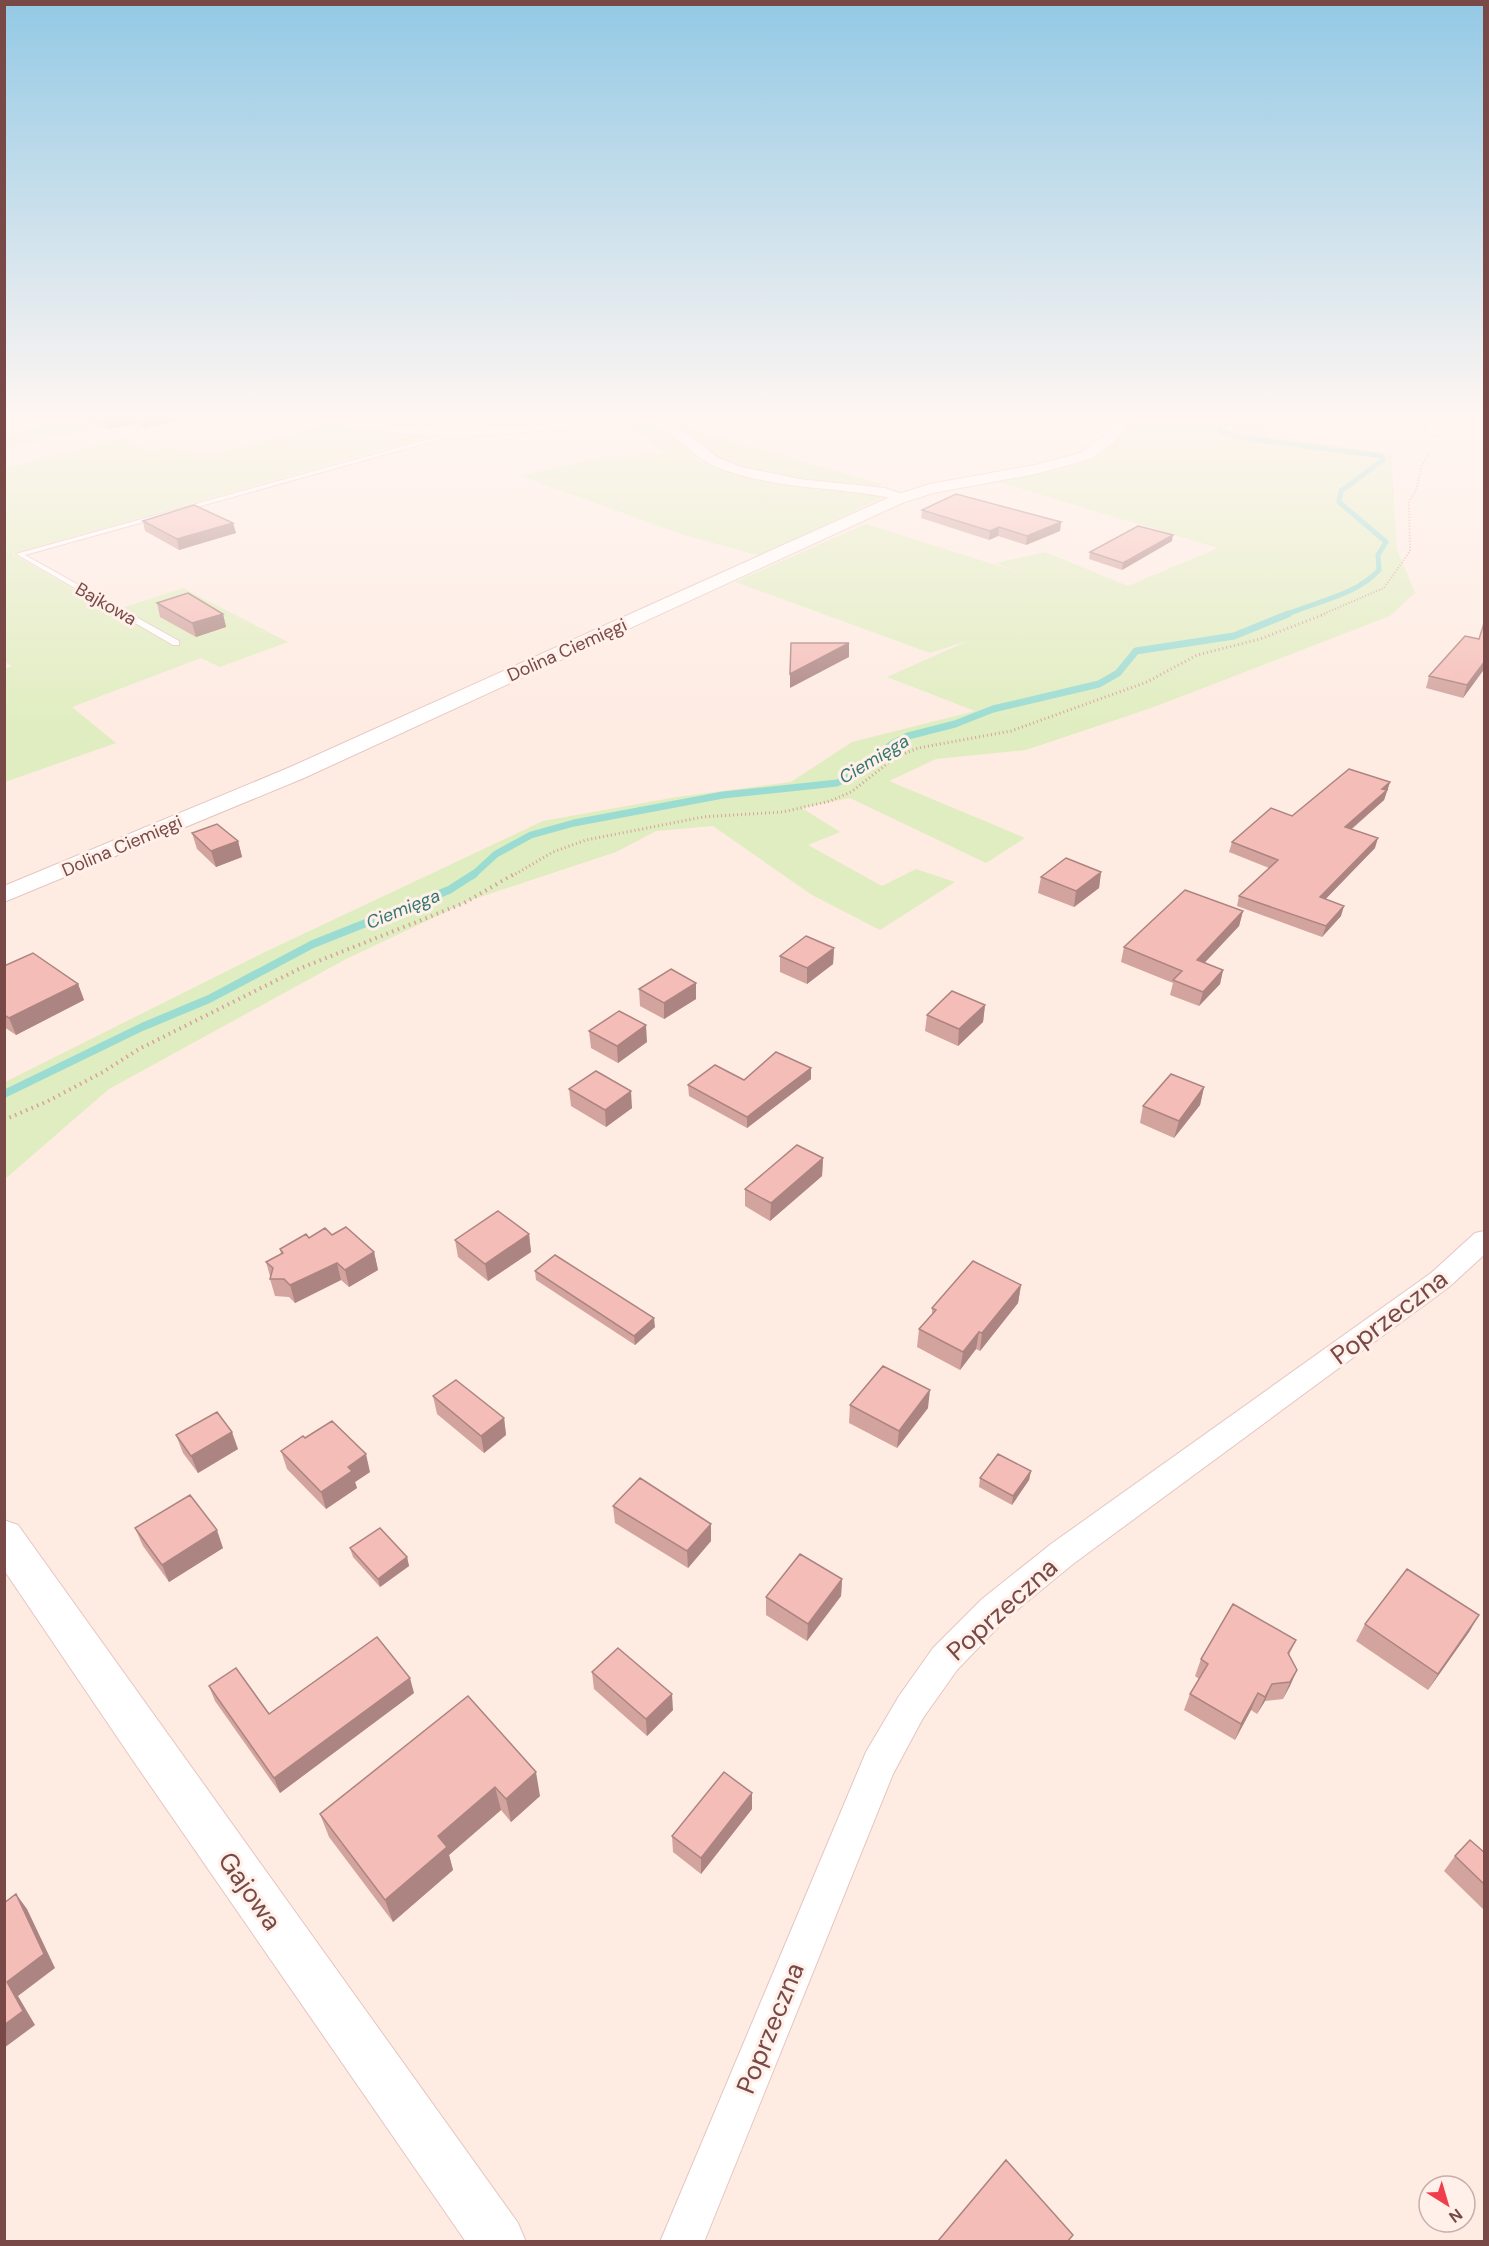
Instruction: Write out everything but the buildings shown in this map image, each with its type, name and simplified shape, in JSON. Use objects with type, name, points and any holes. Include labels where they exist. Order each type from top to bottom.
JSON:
[{"type":"street","name":"Dolina Ciemięgi","points":[[4,895],[296,773],[852,521]]},
{"type":"street","name":"Poprzeczna","points":[[682,2241],[879,1764],[911,1707],[945,1659],[987,1616],[1062,1554],[1432,1287],[1485,1240]]},
{"type":"street","name":"Gajowa","points":[[4,1537],[160,1763],[499,2241]]},
{"type":"lane","name":"Bajkowa","points":[[139,521],[19,554],[176,644]]},
{"type":"path","points":[[4,1120],[48,1101],[103,1072],[139,1048],[301,968],[464,903],[553,852],[586,840],[666,822],[783,812],[830,801],[851,792],[896,757],[918,748],[1011,731],[1071,711],[1148,682],[1197,655],[1260,639],[1365,598],[1384,588],[1410,551],[1409,521]]},
{"type":"green space","points":[[5,521],[130,521],[12,554],[112,611],[183,588],[288,642],[220,667],[201,658],[72,707],[116,743],[5,782],[4,669],[12,666],[4,661]]},
{"type":"green space","points":[[645,521],[834,521],[761,556],[684,535]]},
{"type":"green space","points":[[1128,521],[1395,521],[1397,549],[1415,593],[1390,616],[1154,707],[1026,750],[936,759],[889,781],[1025,838],[986,863],[850,798],[802,808],[840,832],[808,845],[882,886],[916,869],[955,882],[880,930],[812,895],[713,826],[656,831],[616,852],[471,900],[346,959],[109,1089],[5,1179],[5,1082],[265,952],[543,821],[677,797],[791,782],[852,742],[975,711],[887,677],[970,640],[930,653],[735,582],[866,524],[1021,573],[995,563],[1045,552],[1128,586],[1218,548]]},
{"type":"waterway","name":"Ciemięga","points":[[1285,615],[1347,592],[1359,586],[1379,570],[1378,555],[1386,542],[1361,521]]},
{"type":"waterway","name":"Ciemięga","points":[[472,876],[496,854],[531,835],[574,823],[723,795],[837,783],[861,770],[892,744],[908,736],[955,724],[993,709],[1099,684],[1118,673],[1136,651],[1234,636],[1288,614]]},
{"type":"waterway","name":"Ciemięga","points":[[4,1094],[142,1027],[209,999],[313,944],[449,890],[474,874]]}]
